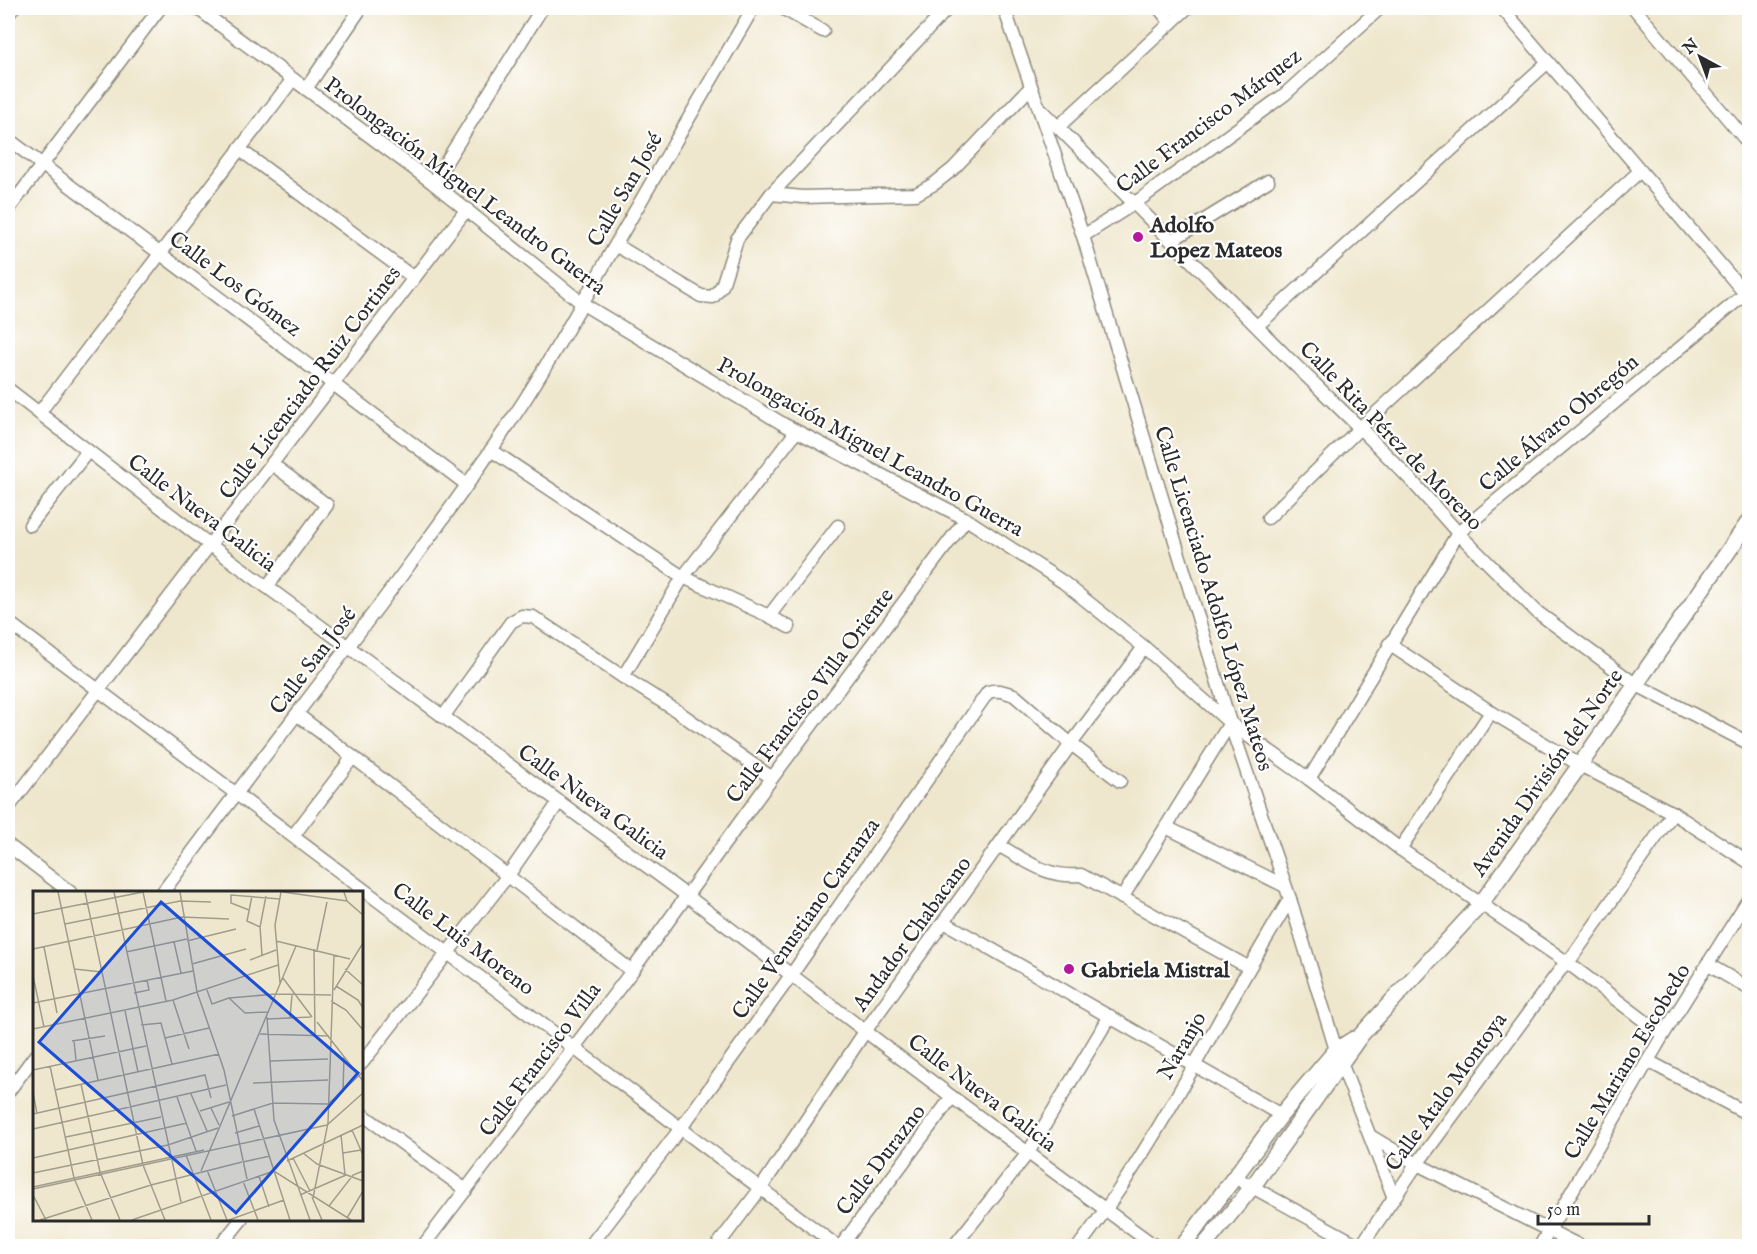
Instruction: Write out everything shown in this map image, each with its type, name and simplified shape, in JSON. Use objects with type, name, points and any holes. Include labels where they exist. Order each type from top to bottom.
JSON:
[{"type":"street","points":[[8,15],[13,8]]},
{"type":"street","points":[[8,210],[160,8]]},
{"type":"street","name":"Prolongación Miguel Leandro Guerra","points":[[197,8],[434,183],[583,304],[796,432],[966,519],[1063,582],[1144,647],[1230,723],[1309,779],[1400,849],[1567,962],[1663,1035]]},
{"type":"street","points":[[306,89],[361,8]]},
{"type":"street","points":[[434,183],[542,8]]},
{"type":"street","name":"Calle San José","points":[[164,891],[234,794],[349,647],[491,450],[583,304],[753,8]]},
{"type":"street","points":[[782,8],[823,31]]},
{"type":"street","points":[[616,245],[701,296],[713,297],[722,286],[737,239],[771,194],[948,8]]},
{"type":"street","name":"Calle Licenciado Adolfo López Mateos","points":[[1004,8],[1083,236],[1230,723],[1290,899],[1338,1057],[1394,1198]]},
{"type":"street","points":[[1159,8],[1171,23]]},
{"type":"street","points":[[1058,127],[1187,8]]},
{"type":"street","name":"Calle Francisco Márquez","points":[[1083,236],[1136,203],[1284,95],[1380,8]]},
{"type":"street","points":[[1502,8],[1747,297]]},
{"type":"street","points":[[1634,8],[1749,145]]},
{"type":"street","points":[[1257,326],[1548,62]]},
{"type":"street","points":[[39,413],[293,79]]},
{"type":"street","points":[[771,194],[803,197],[916,194],[953,169],[1030,88]]},
{"type":"street","name":"Calle Rita Pérez de Moreno","points":[[1040,109],[1360,428],[1411,480],[1458,533],[1537,612],[1635,684],[1749,744]]},
{"type":"street","name":"Calle Los Gómez","points":[[8,139],[466,484]]},
{"type":"street","points":[[239,149],[414,278]]},
{"type":"street","points":[[1268,518],[1360,428],[1640,171]]},
{"type":"street","points":[[1172,240],[1268,182]]},
{"type":"street","name":"Calle Licenciado Ruiz Cortines","points":[[8,808],[467,209]]},
{"type":"street","points":[[1747,297],[1749,264]]},
{"type":"street","name":"Calle Álvaro Obregón","points":[[1309,779],[1458,533],[1747,297]]},
{"type":"street","name":"Calle Nueva Galicia","points":[[8,388],[210,545],[686,895],[952,1097],[1155,1246]]},
{"type":"street","points":[[623,677],[683,577],[796,432]]},
{"type":"street","points":[[491,450],[683,577],[789,627]]},
{"type":"street","points":[[30,525],[88,451]]},
{"type":"street","points":[[267,587],[327,505],[272,464]]},
{"type":"street","name":"Calle Francisco Villa Oriente","points":[[686,895],[966,519]]},
{"type":"street","name":"Avenida División del Norte","points":[[1183,1246],[1281,1115],[1361,1035],[1480,904],[1580,765],[1749,520]]},
{"type":"street","points":[[769,616],[838,526]]},
{"type":"street","points":[[443,717],[511,622],[522,616],[533,617],[677,711],[772,778]]},
{"type":"street","name":"Calle Luis Moreno","points":[[8,622],[234,794],[839,1246]]},
{"type":"street","points":[[1389,644],[1491,712],[1580,765],[1673,813],[1749,862]]},
{"type":"street","name":"Andador Chabacano","points":[[717,1246],[760,1188],[866,1030],[1071,744],[1144,647]]},
{"type":"street","name":"Calle Venustiano Carranza","points":[[590,1246],[681,1128],[792,974],[988,692],[994,690],[1014,696],[1071,744]]},
{"type":"street","points":[[1400,849],[1491,712]]},
{"type":"street","points":[[298,715],[509,874],[632,971]]},
{"type":"street","points":[[1122,898],[1230,723]]},
{"type":"street","points":[[1071,744],[1120,782]]},
{"type":"street","points":[[293,836],[353,757]]},
{"type":"street","points":[[363,1062],[509,874],[559,802]]},
{"type":"street","name":"Calle Atalo Montoya","points":[[1361,1246],[1417,1164],[1567,962],[1673,813]]},
{"type":"street","points":[[1166,827],[1285,885]]},
{"type":"street","points":[[8,845],[69,891]]},
{"type":"street","points":[[1000,846],[1046,872],[1067,876],[1081,875],[1248,967]]},
{"type":"street","name":"Calle Francisco Villa","points":[[423,1246],[632,971],[686,895]]},
{"type":"street","name":"Calle Mariano Escobedo","points":[[1540,1246],[1663,1035],[1749,897]]},
{"type":"street","name":"Naranjo","points":[[1079,1246],[1107,1210],[1195,1064],[1248,967],[1290,899]]},
{"type":"street","points":[[944,922],[1281,1115]]},
{"type":"street","points":[[1707,964],[1749,989]]},
{"type":"street","points":[[954,1246],[1028,1153],[1110,1016]]},
{"type":"street","name":"Avenida División del Norte","points":[[1204,1246],[1253,1186],[1338,1057]]},
{"type":"street","points":[[8,1092],[33,1058]]},
{"type":"street","points":[[1648,1061],[1749,1115]]},
{"type":"street","name":"Calle Durazno","points":[[839,1246],[952,1097]]},
{"type":"street","points":[[363,1115],[466,1190]]},
{"type":"street","points":[[1371,1136],[1417,1164],[1580,1246]]},
{"type":"street","points":[[1236,1178],[1361,1246]]},
{"type":"street","points":[[220,1246],[240,1221]]},
{"type":"place","name":"Adolfo Lopez Mateos","points":[[1138,237]]},
{"type":"place","name":"Gabriela Mistral","points":[[1069,969]]}]
